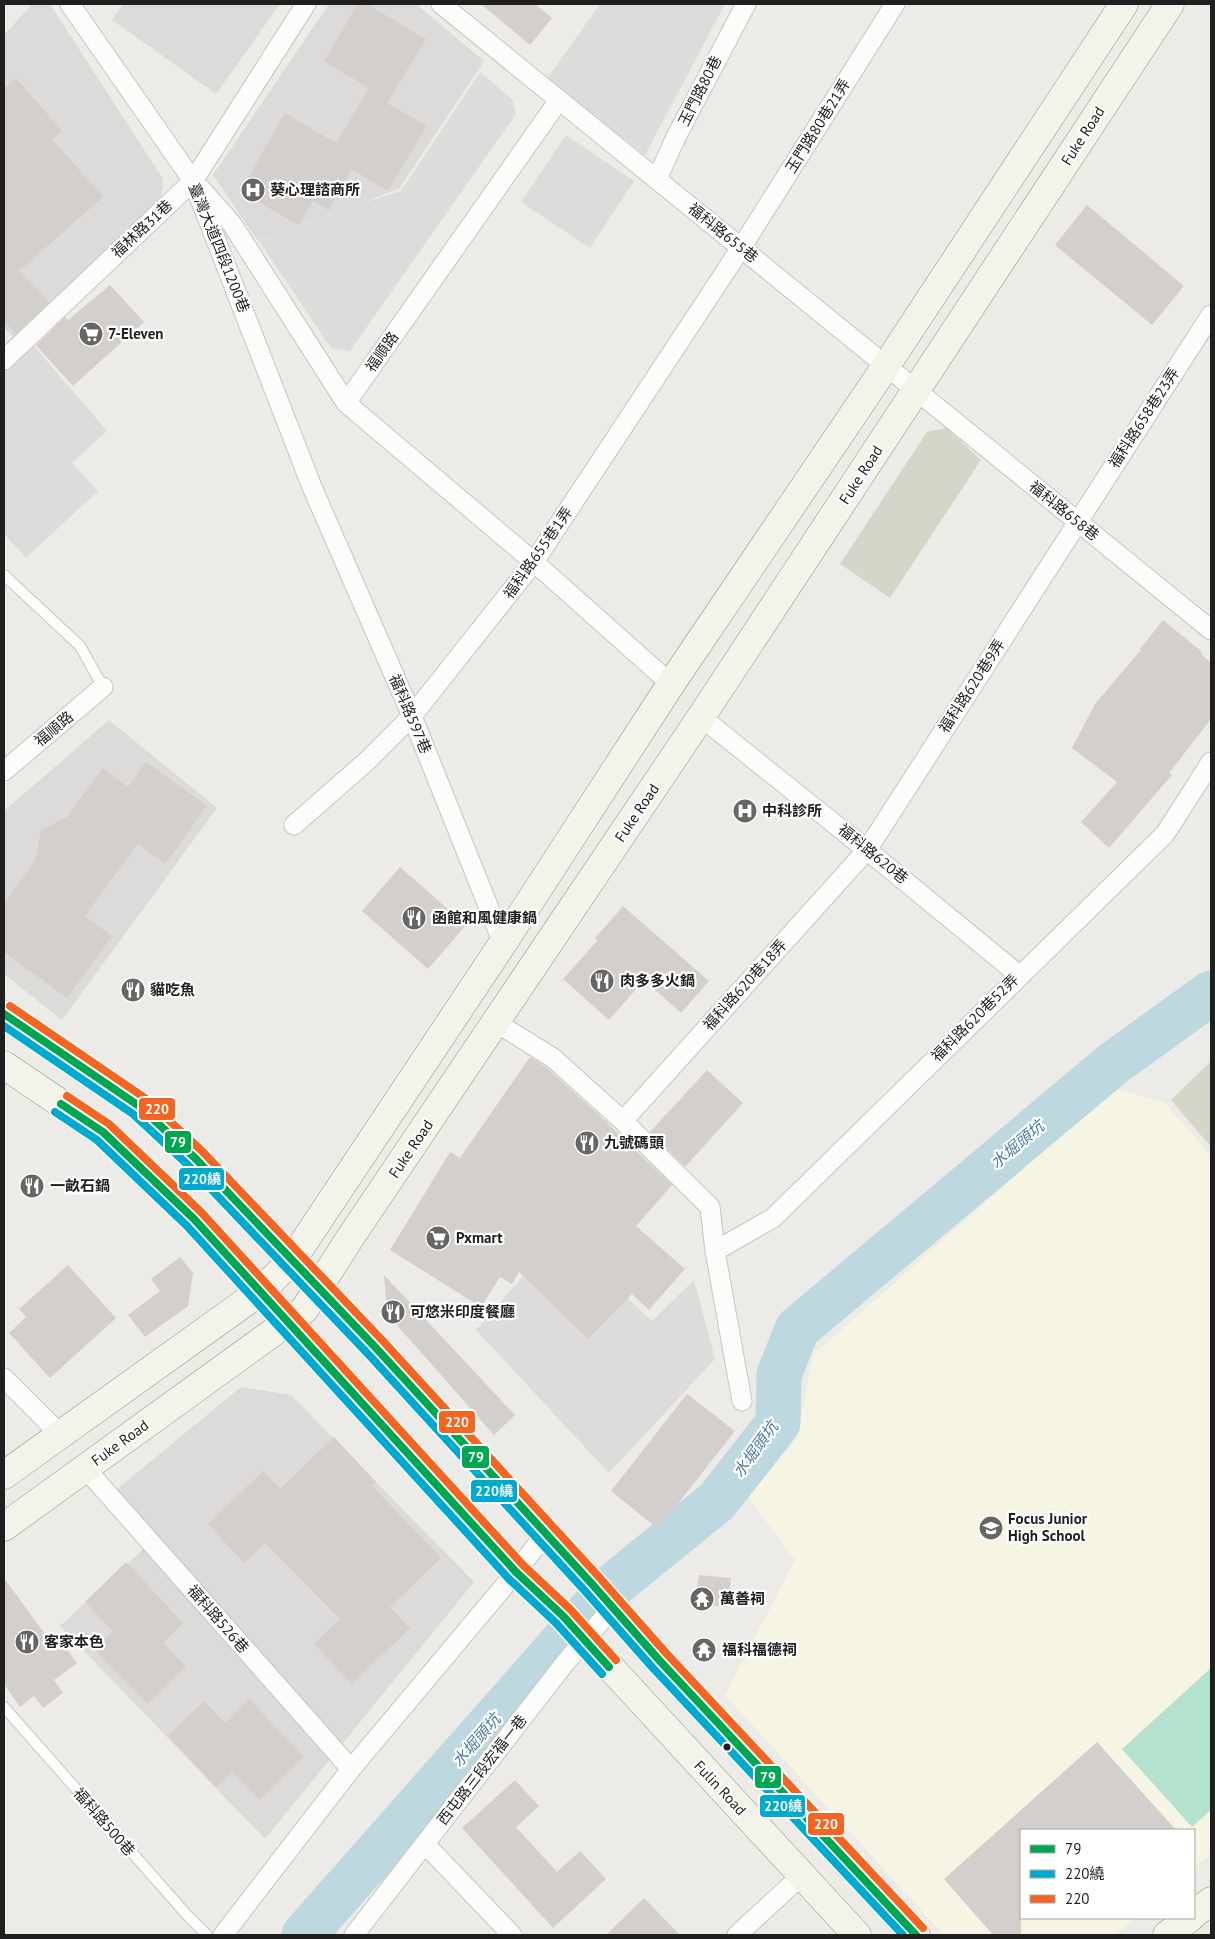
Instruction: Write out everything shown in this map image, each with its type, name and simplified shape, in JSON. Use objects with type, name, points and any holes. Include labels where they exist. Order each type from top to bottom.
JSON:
[{"type":"street","name":"臺灣大道四段1200巷","points":[[70,4],[193,181],[312,487]]},
{"type":"street","name":"福林路31巷","points":[[4,360],[193,181],[306,4]]},
{"type":"street","name":"福科路655巷","points":[[441,4],[916,391]]},
{"type":"street","name":"玉門路80巷","points":[[657,179],[680,129],[746,4]]},
{"type":"street","name":"玉門路80巷21弄","points":[[741,248],[895,4]]},
{"type":"street","points":[[4,1475],[261,1291],[292,1260],[671,684],[886,366],[1124,4]]},
{"type":"street","name":"Fuke Road","points":[[4,1527],[304,1310],[352,1235],[497,1023],[701,717],[1170,4]]},
{"type":"street","name":"福順路","points":[[346,403],[559,100]]},
{"type":"street","points":[[193,181],[232,224],[346,403],[534,562],[671,684]]},
{"type":"street","name":"福科路655巷1弄","points":[[294,825],[366,762],[412,716],[534,562],[741,248]]},
{"type":"street","name":"福科路658巷23弄","points":[[1077,522],[1211,315]]},
{"type":"street","name":"福科路658巷","points":[[916,391],[1211,630]]},
{"type":"street","name":"福科路597巷","points":[[312,487],[412,716],[502,943]]},
{"type":"street","name":"福科路620巷9弄","points":[[867,850],[1077,522]]},
{"type":"street","name":"福順路","points":[[4,771],[103,687]]},
{"type":"street","name":"福科路620巷","points":[[701,717],[1020,975]]},
{"type":"street","name":"福科路620巷52弄","points":[[716,1251],[773,1218],[1165,834],[1211,762]]},
{"type":"street","name":"福科路620巷18弄","points":[[623,1121],[867,850]]},
{"type":"street","points":[[4,1014],[138,1106],[195,1158],[319,1288],[546,1533],[659,1660],[916,1935]]},
{"type":"street","points":[[497,1023],[553,1058],[623,1121],[710,1207],[742,1401]]},
{"type":"street","points":[[4,1066],[103,1132],[194,1219],[516,1572]]},
{"type":"street","points":[[4,1378],[61,1435]]},
{"type":"street","name":"福科路526巷","points":[[85,1468],[351,1769]]},
{"type":"street","points":[[223,1935],[351,1769],[516,1572],[546,1533]]},
{"type":"street","name":"Fulin Road","points":[[516,1572],[563,1616],[800,1876],[857,1935]]},
{"type":"street","name":"西屯路三段宏福一巷","points":[[354,1935],[565,1663],[613,1607]]},
{"type":"street","points":[[424,1844],[512,1935]]},
{"type":"street","points":[[737,1935],[800,1876]]},
{"type":"street","points":[[1195,1913],[1211,1901]]},
{"type":"street","points":[[1167,1935],[1189,1919]]},
{"type":"lane","points":[[4,575],[80,646],[103,687]]},
{"type":"lane","name":"福科路500巷","points":[[4,1706],[187,1916],[207,1935]]},
{"type":"shaded area","points":[[32,4],[50,4],[163,179],[161,200],[16,340],[4,328],[4,35]]},
{"type":"shaded area","points":[[123,4],[280,4],[216,94],[112,20]]},
{"type":"shaded area","points":[[329,4],[416,4],[484,61],[399,189],[258,241],[213,175]]},
{"type":"shaded area","points":[[600,4],[725,4],[645,155],[547,79]]},
{"type":"shaded area","points":[[480,72],[512,99],[516,114],[350,351],[331,348],[259,241],[356,205],[401,191]]},
{"type":"shaded area","points":[[566,135],[634,181],[590,248],[521,202]]},
{"type":"shaded area","points":[[33,345],[107,431],[72,463],[98,491],[26,558],[4,534],[4,370]]},
{"type":"shaded area","points":[[946,428],[981,460],[890,598],[840,564],[927,432]]},
{"type":"shaded area","points":[[109,720],[217,808],[62,1020],[4,974],[4,811]]},
{"type":"shaded area","points":[[1211,1061],[1211,1147],[1171,1100]]},
{"type":"shaded area","name":"Focus Junior High School","points":[[1114,1089],[1164,1102],[1211,1156],[1211,1853],[1195,1867],[1195,1829],[1020,1829],[1020,1919],[1134,1919],[1115,1935],[944,1935],[725,1695],[795,1560],[748,1497],[797,1438],[813,1355]]},
{"type":"shaded area","points":[[559,1235],[652,1321],[694,1280],[715,1359],[609,1473],[476,1330]]},
{"type":"shaded area","points":[[241,1387],[291,1395],[474,1582],[265,1839],[60,1626],[151,1542],[111,1494]]},
{"type":"green space","points":[[1211,1668],[1211,1810],[1192,1827],[1122,1749]]},
{"type":"building","points":[[358,4],[367,4],[426,39],[387,103],[427,126],[388,191],[352,169],[329,210],[313,201],[299,225],[240,192],[285,113],[336,143],[369,88],[324,61]]},
{"type":"building","points":[[481,4],[535,4],[552,18],[530,45]]},
{"type":"building","points":[[16,78],[62,131],[52,139],[103,197],[19,271],[49,302],[16,333],[4,322],[4,88]]},
{"type":"building","points":[[1087,205],[1184,286],[1152,325],[1055,245]]},
{"type":"building","name":"7-Eleven","points":[[110,285],[144,322],[73,386],[36,345],[65,317],[68,320]]},
{"type":"building","points":[[1163,620],[1202,652],[1201,654],[1211,663],[1211,719],[1169,773],[1172,775],[1109,848],[1081,822],[1117,782],[1072,748],[1095,704],[1141,650]]},
{"type":"building","points":[[146,762],[207,806],[165,864],[138,844],[85,916],[112,936],[67,998],[4,952],[4,903],[36,859],[41,830],[67,817],[103,768],[128,787]]},
{"type":"building","name":"函館和風健康鍋","points":[[400,867],[466,925],[428,969],[362,911]]},
{"type":"building","points":[[623,906],[709,981],[681,1013],[644,980],[609,1020],[563,979],[598,940],[595,938]]},
{"type":"building","points":[[530,1057],[546,1067],[672,1185],[636,1226],[685,1269],[649,1310],[632,1294],[588,1339],[519,1272],[512,1284],[500,1277],[481,1307],[390,1250],[450,1152],[460,1158]]},
{"type":"building","points":[[707,1070],[743,1103],[685,1167],[650,1132]]},
{"type":"building","points":[[180,1257],[193,1273],[188,1306],[145,1337],[128,1315],[160,1291],[151,1279]]},
{"type":"building","points":[[68,1265],[116,1318],[50,1378],[9,1333],[26,1317],[19,1309]]},
{"type":"building","points":[[384,1275],[515,1415],[494,1435],[387,1314]]},
{"type":"building","points":[[687,1394],[735,1431],[658,1529],[611,1491]]},
{"type":"building","points":[[334,1437],[376,1482],[372,1486],[441,1558],[390,1607],[410,1628],[352,1684],[314,1644],[340,1619],[265,1543],[244,1563],[208,1524],[263,1471],[280,1489]]},
{"type":"building","points":[[126,1562],[183,1623],[163,1643],[186,1667],[147,1704],[94,1649],[113,1631],[85,1602]]},
{"type":"building","points":[[699,1575],[731,1578],[728,1607],[695,1604]]},
{"type":"building","name":"客家本色","points":[[4,1578],[53,1645],[60,1640],[77,1663],[54,1680],[63,1693],[43,1708],[34,1696],[20,1707],[4,1684]]},
{"type":"building","points":[[249,1699],[304,1757],[259,1800],[232,1772],[216,1787],[168,1736],[204,1701],[225,1723]]},
{"type":"building","points":[[1097,1742],[1175,1829],[1020,1829],[1021,1935],[993,1935],[944,1879]]},
{"type":"building","points":[[515,1780],[539,1806],[516,1827],[557,1872],[580,1851],[606,1879],[553,1928],[462,1828]]},
{"type":"building","points":[[644,1898],[680,1935],[606,1935]]},
{"type":"waterway","name":"水堀頭坑","points":[[304,1935],[610,1588],[717,1501],[778,1423],[779,1375],[797,1329],[1114,1063],[1211,993]]},
{"type":"transit line","name":"220","points":[[10,1006],[145,1098],[202,1151],[383,1341],[666,1653],[923,1928]]},
{"type":"transit line","name":"79","points":[[4,1014],[139,1106],[195,1158],[376,1348],[659,1660],[916,1935]]},
{"type":"transit line","name":"220繞","points":[[4,1026],[133,1114],[188,1165],[369,1355],[652,1667],[903,1935]]},
{"type":"transit line","name":"220","points":[[67,1096],[109,1124],[201,1212],[523,1565],[570,1609],[616,1660]]},
{"type":"transit line","name":"79","points":[[61,1104],[103,1132],[194,1219],[516,1572],[563,1616],[609,1667]]},
{"type":"transit line","name":"220繞","points":[[55,1112],[97,1140],[187,1226],[509,1579],[556,1623],[602,1674]]},
{"type":"place","name":"葵心理諮商所","points":[[253,190]]},
{"type":"place","name":"7-Eleven","points":[[91,334]]},
{"type":"place","name":"中科診所","points":[[745,811]]},
{"type":"place","name":"函館和風健康鍋","points":[[414,918]]},
{"type":"place","name":"肉多多火鍋","points":[[602,981]]},
{"type":"place","name":"貓吃魚","points":[[133,990]]},
{"type":"place","name":"九號碼頭","points":[[587,1143]]},
{"type":"place","name":"一畝石鍋","points":[[32,1186]]},
{"type":"place","name":"Pxmart","points":[[438,1238]]},
{"type":"place","name":"可悠米印度餐廳","points":[[393,1312]]},
{"type":"place","name":"Focus Junior High School","points":[[991,1528]]},
{"type":"place","name":"萬善祠","points":[[702,1599]]},
{"type":"place","name":"客家本色","points":[[27,1642]]},
{"type":"place","name":"福科福德祠","points":[[704,1650]]}]
